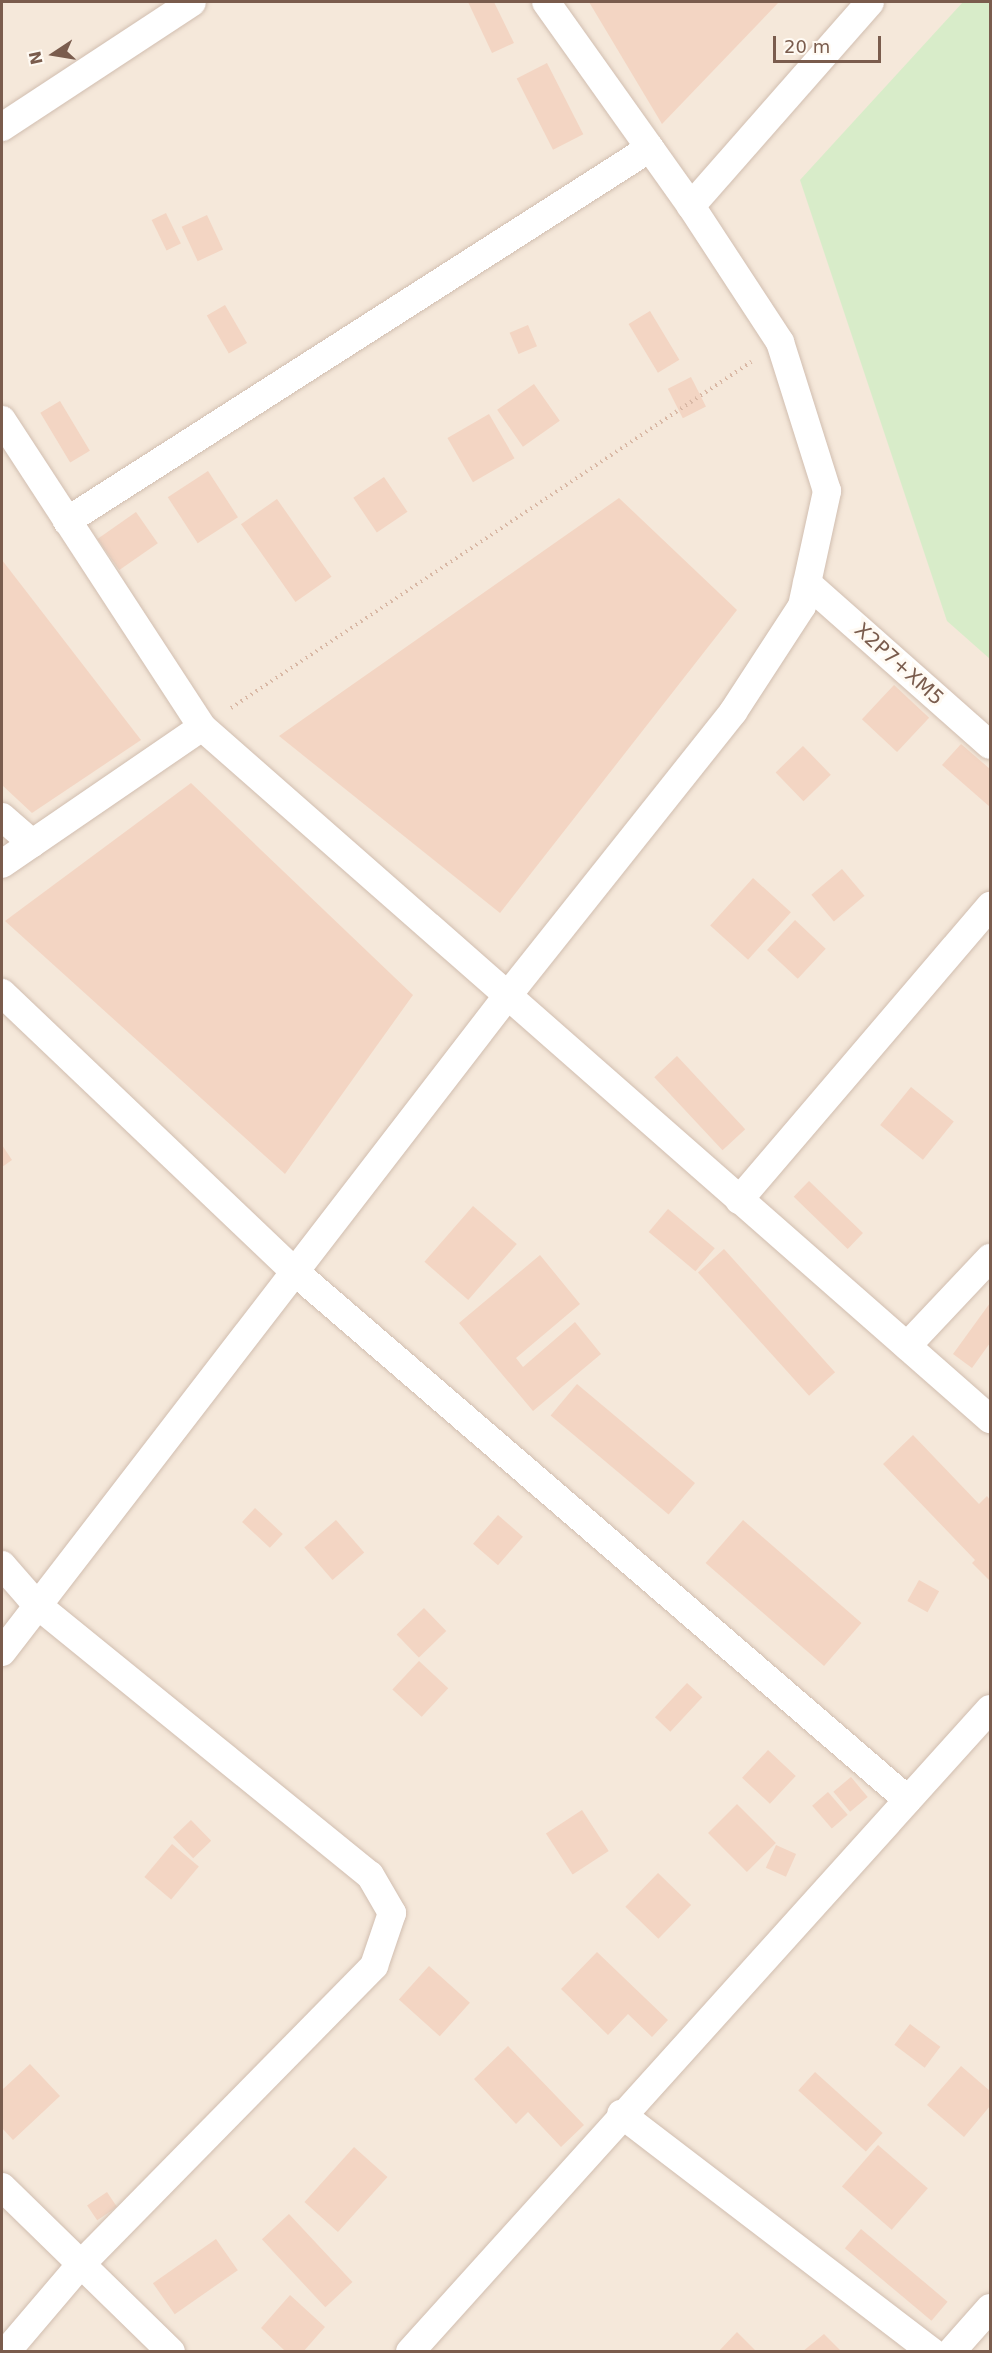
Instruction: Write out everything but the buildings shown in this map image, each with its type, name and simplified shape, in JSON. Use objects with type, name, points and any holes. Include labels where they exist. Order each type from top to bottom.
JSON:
[{"type":"street","points":[[2,1652],[36,1604],[294,1271],[733,712],[802,606],[826,491],[780,342],[691,206],[546,2]]},
{"type":"street","points":[[691,206],[870,2]]},
{"type":"street","points":[[2,127],[183,4]]},
{"type":"street","points":[[68,521],[650,148]]},
{"type":"street","points":[[2,420],[202,727],[990,1419]]},
{"type":"street","name":"X2P7+XM5","points":[[807,583],[990,745]]},
{"type":"street","points":[[2,864],[202,727]]},
{"type":"street","points":[[2,816],[32,843]]},
{"type":"street","points":[[740,1200],[990,906]]},
{"type":"street","points":[[2,993],[294,1271],[908,1800]]},
{"type":"street","points":[[907,1346],[990,1258]]},
{"type":"street","points":[[2,1565],[36,1604],[370,1875],[392,1913],[374,1966],[81,2264],[6,2352]]},
{"type":"street","points":[[410,2352],[621,2114],[990,1708]]},
{"type":"street","points":[[621,2114],[932,2352]]},
{"type":"street","points":[[2,2187],[171,2352]]},
{"type":"street","points":[[951,2352],[990,2308]]},
{"type":"path","points":[[202,727],[780,342]]},
{"type":"shaded area","points":[[2,2],[990,2],[990,2351],[2,2351]]},
{"type":"green space","points":[[963,2],[990,2],[990,659],[947,621],[800,180]]}]
